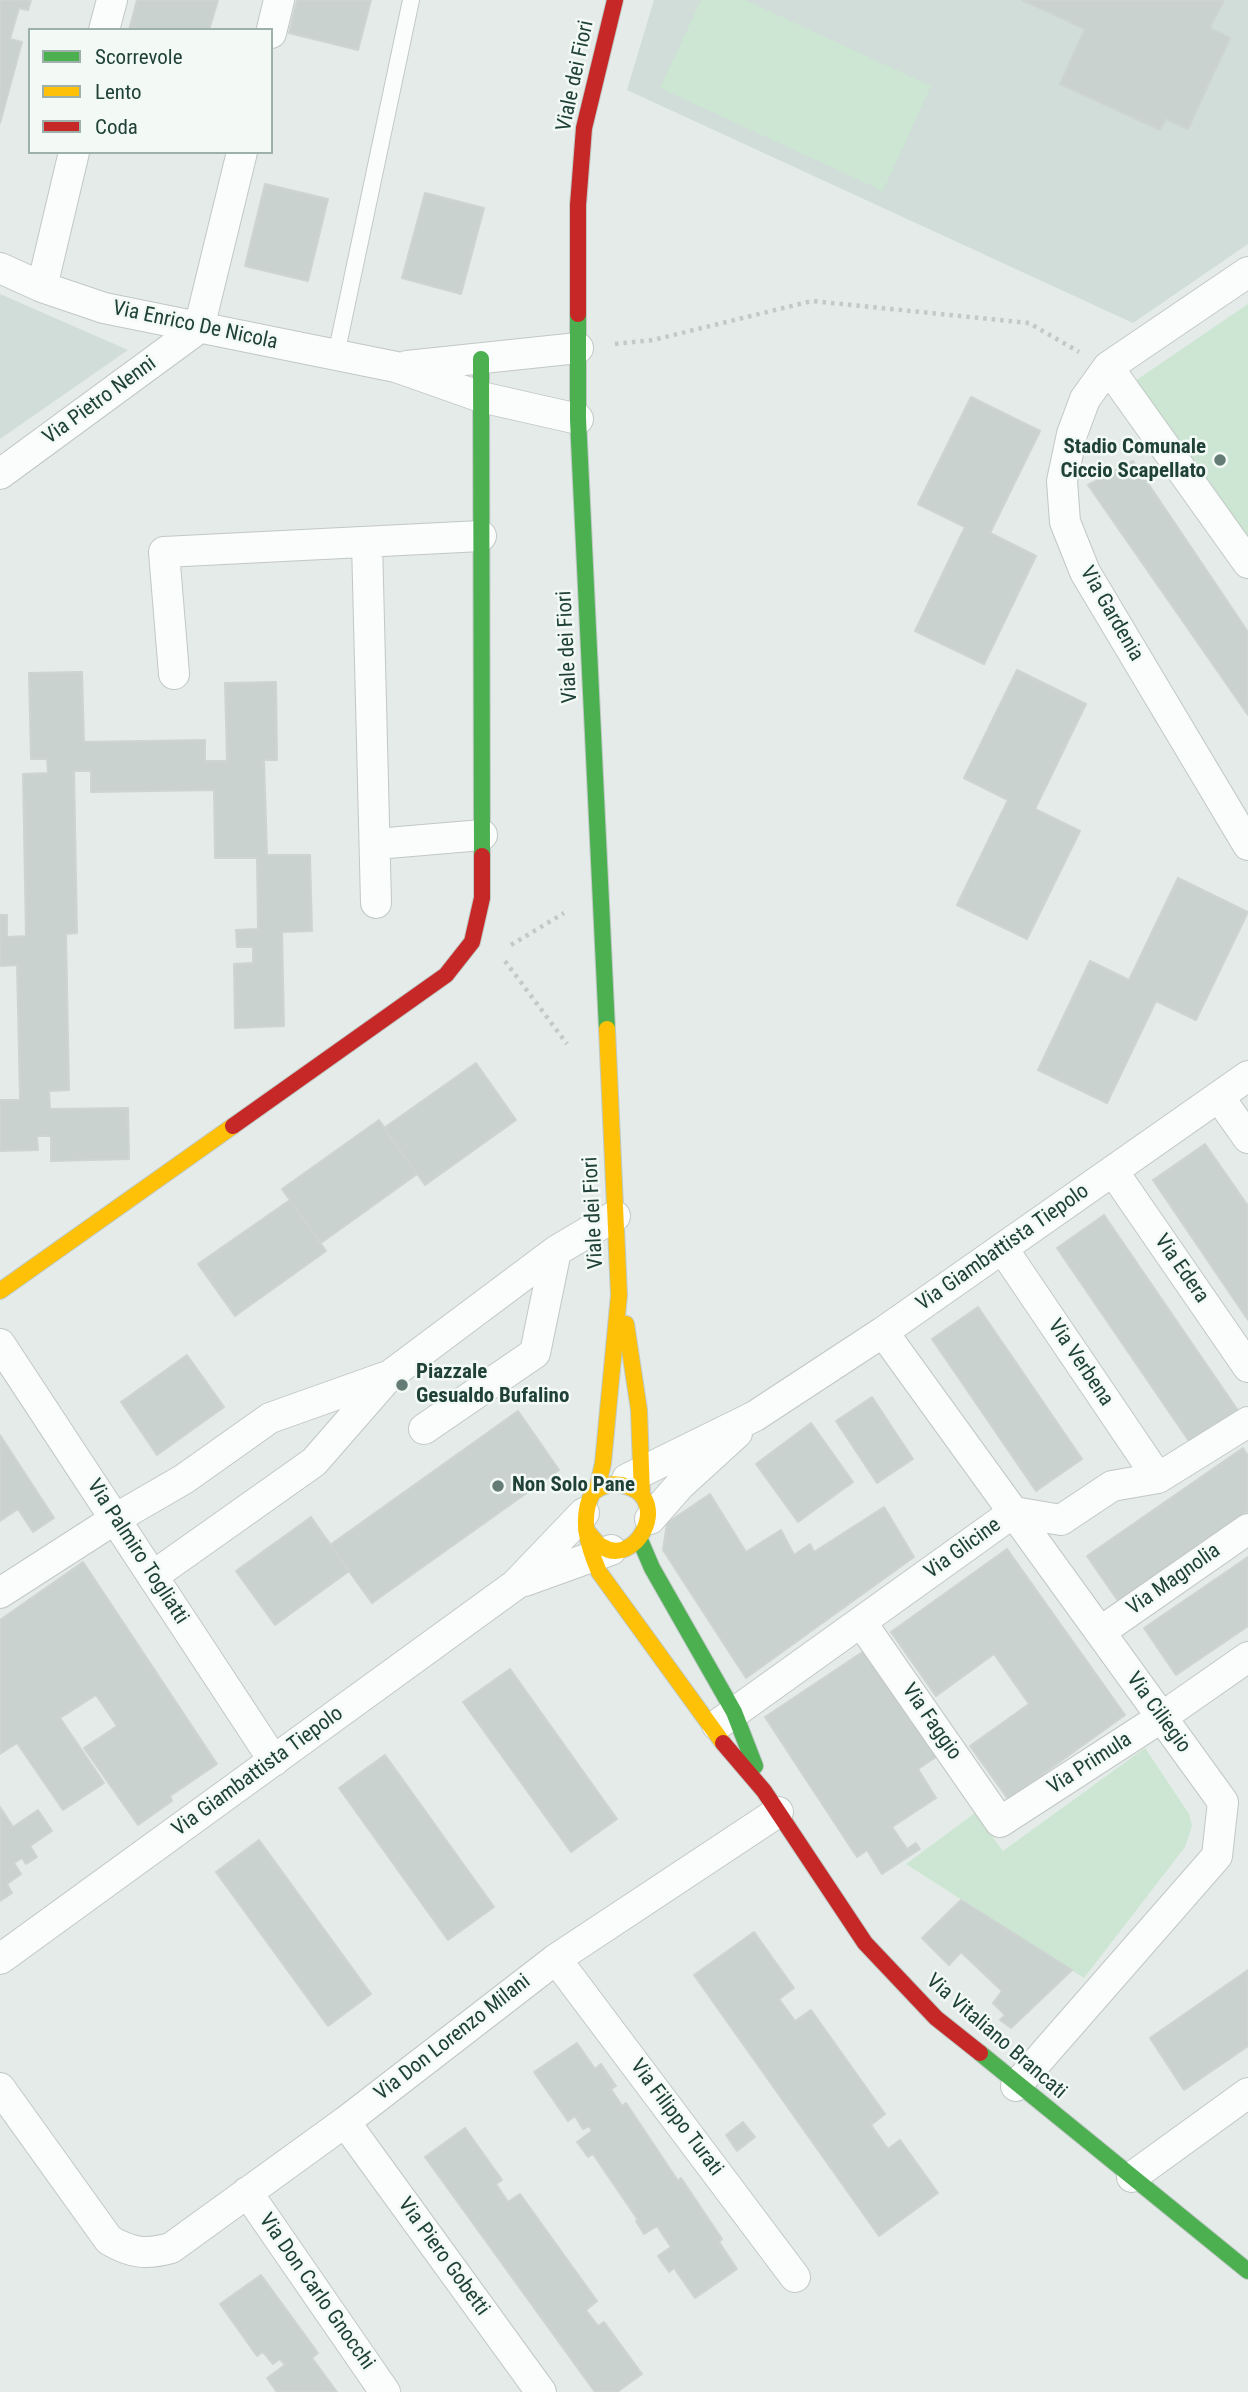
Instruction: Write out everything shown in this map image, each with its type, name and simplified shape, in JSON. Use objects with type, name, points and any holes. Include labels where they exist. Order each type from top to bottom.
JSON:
[{"type":"street","points":[[105,28],[112,0]]},
{"type":"street","points":[[272,28],[279,0]]},
{"type":"street","name":"Viale dei Fiori","points":[[615,0],[584,128],[578,205],[578,419],[619,1295]]},
{"type":"street","points":[[41,287],[74,154]]},
{"type":"street","points":[[199,328],[242,154]]},
{"type":"street","name":"Via Enrico De Nicola","points":[[0,268],[41,287],[104,307],[396,367]]},
{"type":"street","points":[[1248,272],[1108,367],[1248,563]]},
{"type":"street","name":"Via Pietro Nenni","points":[[0,474],[199,328]]},
{"type":"street","points":[[396,367],[578,348]]},
{"type":"street","points":[[0,1291],[446,975],[472,942],[482,898],[481,359]]},
{"type":"street","points":[[396,367],[481,397],[578,419]]},
{"type":"street","name":"Via Gardenia","points":[[1108,367],[1085,399],[1072,434],[1062,481],[1065,522],[1084,572],[1248,845]]},
{"type":"street","points":[[174,674],[164,552],[481,536]]},
{"type":"street","points":[[368,542],[376,903]]},
{"type":"street","points":[[376,844],[482,835]]},
{"type":"street","name":"Via Giambattista Tiepolo","points":[[755,1416],[883,1332],[1248,1076]]},
{"type":"street","points":[[1219,1097],[1248,1138]]},
{"type":"street","name":"Via Edera","points":[[1113,1171],[1248,1367]]},
{"type":"street","points":[[153,1576],[314,1462],[389,1376],[556,1251],[615,1216]]},
{"type":"street","name":"Via Verbena","points":[[1003,1249],[1158,1478]]},
{"type":"street","points":[[424,1429],[535,1353],[556,1251]]},
{"type":"street","points":[[619,1295],[636,1367],[642,1419],[616,1514],[615,1595],[722,1721],[771,1801]]},
{"type":"street","points":[[619,1295],[603,1463],[616,1514],[652,1568],[722,1721],[771,1801]]},
{"type":"street","name":"Via Ciliegio","points":[[883,1332],[1223,1802],[1217,1856],[1016,2086]]},
{"type":"street","name":"Via Palmiro Togliatti","points":[[0,1344],[274,1761]]},
{"type":"street","points":[[0,1593],[115,1519],[184,1479],[270,1418],[389,1376]]},
{"type":"street","points":[[515,1585],[616,1514],[679,1486],[755,1416]]},
{"type":"street","points":[[515,1585],[616,1514],[687,1447],[755,1416]]},
{"type":"street","points":[[642,1419],[660,1444],[687,1447]]},
{"type":"street","name":"Via Glicine","points":[[722,1721],[1014,1513],[1060,1520],[1112,1486],[1158,1478],[1248,1422]]},
{"type":"street","name":"Via Magnolia","points":[[1100,1632],[1248,1529]]},
{"type":"street","name":"Via Giambattista Tiepolo","points":[[0,1959],[515,1585]]},
{"type":"street","name":"Via Faggio","points":[[861,1622],[1000,1822]]},
{"type":"street","name":"Via Primula","points":[[1000,1822],[1162,1717],[1248,1657]]},
{"type":"street","name":"Via Vitaliano Brancati","points":[[771,1801],[865,1943],[936,2018],[1016,2086],[1245,2264]]},
{"type":"street","name":"Via Don Lorenzo Milani","points":[[0,2088],[109,2240],[128,2251],[149,2254],[171,2248],[345,2122],[556,1959],[771,1801]]},
{"type":"street","name":"Via Filippo Turati","points":[[556,1959],[795,2277]]},
{"type":"street","points":[[1132,2177],[1248,2093]]},
{"type":"street","name":"Via Piero Gobetti","points":[[345,2122],[541,2392]]},
{"type":"street","name":"Via Don Carlo Gnocchi","points":[[247,2192],[385,2392]]},
{"type":"lane","points":[[336,355],[411,0]]},
{"type":"path","points":[[578,348],[653,340],[812,301],[1029,323],[1108,367]]},
{"type":"path","points":[[499,952],[566,911]]},
{"type":"path","points":[[472,942],[499,952],[570,1048]]},
{"type":"shaded area","points":[[654,0],[1248,0],[1248,244],[1133,323],[627,90]]},
{"type":"shaded area","points":[[0,294],[128,350],[0,439]]},
{"type":"green space","points":[[701,0],[745,0],[931,86],[883,191],[660,88]]},
{"type":"green space","name":"Stadio Comunale Ciccio Scapellato","points":[[1248,304],[1248,539],[1135,381]]},
{"type":"green space","points":[[1145,1748],[1189,1814],[1192,1826],[1185,1847],[1084,1978],[906,1864],[975,1813],[1003,1851]]},
{"type":"building","points":[[0,0],[31,0],[28,10],[19,8],[10,39],[22,42],[0,123]]},
{"type":"building","points":[[137,0],[218,0],[210,28],[130,28]]},
{"type":"building","points":[[297,0],[371,0],[358,50],[289,33]]},
{"type":"building","points":[[1022,0],[1224,0],[1210,28],[1230,38],[1188,129],[1166,119],[1160,130],[1060,84],[1085,29]]},
{"type":"building","points":[[265,184],[328,199],[308,281],[245,266]]},
{"type":"building","points":[[425,193],[484,208],[461,294],[402,278]]},
{"type":"building","points":[[971,397],[1040,431],[990,533],[1036,556],[984,664],[915,631],[965,527],[918,504]]},
{"type":"building","points":[[1133,461],[1248,632],[1248,715],[1088,485]]},
{"type":"building","points":[[1017,670],[1086,704],[1035,809],[1080,831],[1027,939],[957,905],[1008,800],[964,778]]},
{"type":"building","points":[[82,672],[84,742],[205,740],[205,761],[227,761],[225,683],[276,682],[277,760],[264,760],[267,855],[310,855],[312,931],[282,932],[284,1026],[235,1028],[234,964],[253,963],[253,947],[237,947],[236,930],[258,929],[257,858],[215,858],[214,790],[91,792],[91,771],[74,771],[77,933],[66,934],[69,1090],[49,1091],[50,1109],[128,1108],[129,1159],[51,1161],[51,1136],[37,1136],[38,1150],[0,1151],[0,1100],[20,1100],[17,965],[0,966],[0,915],[7,915],[7,937],[26,936],[23,774],[48,773],[47,759],[31,759],[29,673]]},
{"type":"building","points":[[1178,878],[1248,912],[1196,1020],[1156,1001],[1107,1103],[1038,1070],[1090,961],[1129,980]]},
{"type":"building","points":[[476,1063],[516,1120],[425,1185],[384,1128]]},
{"type":"building","points":[[379,1120],[417,1174],[321,1243],[282,1189]]},
{"type":"building","points":[[1205,1144],[1248,1206],[1248,1320],[1153,1180]]},
{"type":"building","points":[[290,1200],[326,1251],[235,1316],[198,1264]]},
{"type":"building","points":[[1104,1215],[1239,1412],[1191,1444],[1057,1248]]},
{"type":"building","points":[[978,1307],[1082,1459],[1036,1491],[932,1339]]},
{"type":"building","points":[[187,1355],[224,1407],[157,1455],[121,1402]]},
{"type":"building","points":[[872,1397],[913,1459],[877,1483],[836,1421]]},
{"type":"building","points":[[518,1411],[559,1470],[372,1603],[330,1545]]},
{"type":"building","points":[[811,1423],[853,1482],[798,1522],[756,1464]]},
{"type":"building","points":[[0,1435],[54,1518],[33,1532],[18,1509],[0,1521]]},
{"type":"building","points":[[1243,1448],[1248,1456],[1248,1511],[1118,1601],[1087,1556]]},
{"type":"building","points":[[710,1494],[746,1552],[781,1530],[794,1555],[810,1544],[814,1552],[884,1507],[914,1557],[746,1678],[663,1550],[667,1523]]},
{"type":"building","points":[[311,1517],[349,1571],[275,1625],[236,1571]]},
{"type":"building","points":[[1007,1549],[1125,1715],[1008,1799],[970,1746],[1029,1704],[994,1654],[936,1696],[891,1632]]},
{"type":"building","points":[[1248,1557],[1248,1626],[1176,1675],[1144,1628]]},
{"type":"building","points":[[83,1562],[217,1764],[170,1796],[172,1801],[138,1825],[84,1748],[117,1726],[96,1695],[60,1718],[104,1783],[63,1810],[17,1743],[0,1754],[0,1620]]},
{"type":"building","points":[[864,1651],[913,1725],[917,1722],[939,1755],[918,1769],[936,1798],[892,1827],[907,1849],[916,1843],[920,1849],[882,1874],[867,1850],[857,1857],[765,1717]]},
{"type":"building","points":[[510,1669],[617,1819],[571,1852],[463,1702]]},
{"type":"building","points":[[385,1755],[494,1907],[448,1940],[339,1788]]},
{"type":"building","points":[[0,1807],[13,1827],[38,1810],[52,1831],[30,1846],[37,1857],[26,1864],[22,1858],[14,1863],[21,1874],[7,1884],[12,1893],[0,1901]]},
{"type":"building","points":[[259,1840],[371,1994],[328,2026],[216,1872]]},
{"type":"building","points":[[961,1900],[1072,1970],[1011,2028],[1000,2020],[1005,2015],[993,2003],[1002,1991],[961,1952],[949,1965],[922,1938]]},
{"type":"building","points":[[754,1932],[794,1988],[779,1999],[795,2021],[811,2010],[885,2114],[871,2125],[888,2149],[900,2140],[938,2193],[879,2236],[694,1975]]},
{"type":"building","points":[[1248,1970],[1248,2046],[1184,2090],[1150,2038]]},
{"type":"building","points":[[577,2043],[595,2069],[601,2064],[616,2086],[611,2089],[622,2106],[626,2103],[678,2181],[681,2178],[722,2239],[719,2242],[737,2269],[695,2298],[674,2268],[669,2272],[658,2256],[671,2247],[657,2226],[644,2234],[636,2221],[638,2220],[593,2154],[588,2157],[577,2142],[592,2131],[589,2126],[583,2129],[575,2116],[568,2121],[534,2072]]},
{"type":"building","points":[[743,2122],[755,2137],[737,2151],[726,2135]]},
{"type":"building","points":[[465,2128],[502,2180],[496,2184],[508,2202],[520,2194],[597,2301],[586,2310],[598,2326],[604,2322],[642,2374],[617,2392],[595,2392],[425,2157]]},
{"type":"building","points":[[261,2275],[318,2353],[312,2358],[337,2392],[277,2392],[267,2378],[285,2365],[280,2359],[273,2364],[263,2352],[257,2356],[220,2304]]},
{"type":"traffic: fast","points":[[578,314],[578,419],[607,1029]]},
{"type":"traffic: fast","points":[[481,359],[482,856]]},
{"type":"traffic: fast","points":[[640,1540],[652,1568],[734,1712],[755,1766]]},
{"type":"traffic: fast","points":[[980,2053],[1248,2271]]},
{"type":"traffic: slow","points":[[597,1490],[603,1463],[619,1295],[607,1029]]},
{"type":"traffic: slow","points":[[0,1291],[233,1126]]},
{"type":"traffic: slow","points":[[626,1324],[639,1410],[642,1496]]},
{"type":"traffic: slow","points":[[586,1530],[588,1532],[595,1541],[601,1546],[614,1551],[626,1549],[644,1531],[648,1518],[647,1506],[641,1495],[629,1487],[615,1484],[593,1492],[586,1512],[586,1522],[587,1532],[591,1552],[599,1572],[723,1743]]},
{"type":"traffic: jam","points":[[578,314],[578,205],[584,128],[615,0]]},
{"type":"traffic: jam","points":[[233,1126],[446,975],[472,942],[482,898],[482,856]]},
{"type":"traffic: jam","points":[[723,1743],[764,1791],[865,1943],[936,2018],[980,2053]]},
{"type":"place","name":"Stadio Comunale Ciccio Scapellato","points":[[1220,460]]},
{"type":"place","name":"Piazzale Gesualdo Bufalino","points":[[402,1385]]},
{"type":"place","name":"Non Solo Pane","points":[[498,1486]]}]
